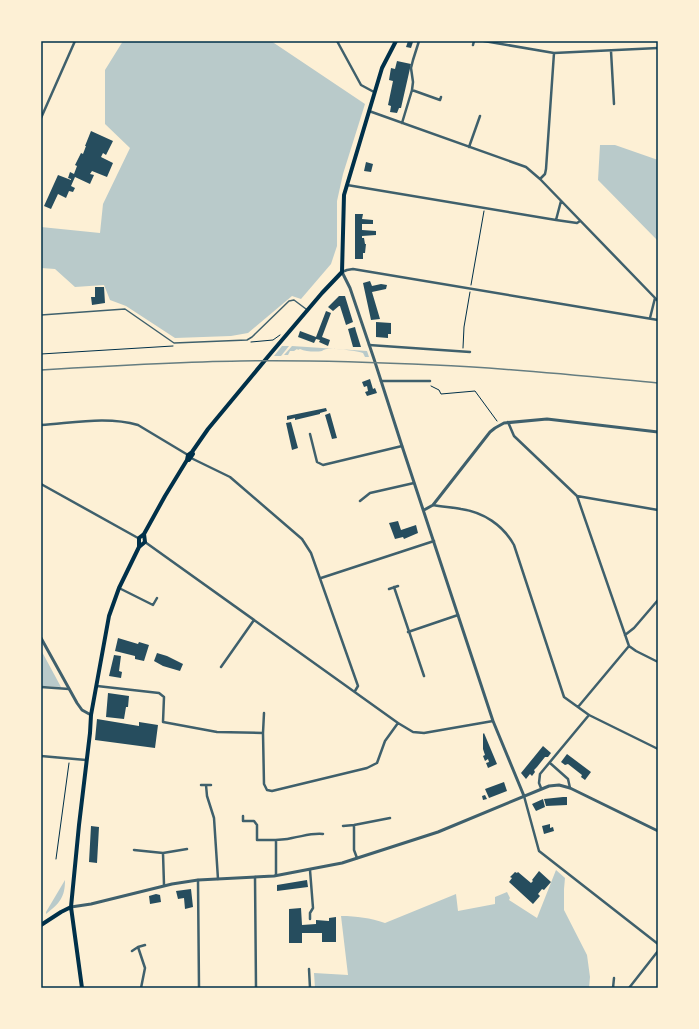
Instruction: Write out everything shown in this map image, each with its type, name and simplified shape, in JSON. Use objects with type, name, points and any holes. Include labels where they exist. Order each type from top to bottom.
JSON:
[{"type":"main road","points":[[139,547],[139,538],[144,534],[164,496],[189,456],[208,430],[271,353],[342,272],[343,207],[347,185],[382,68],[396,41]]},
{"type":"main road","points":[[82,988],[71,907],[87,760],[90,715],[97,686],[109,616],[119,588],[139,547],[145,542],[144,534]]},
{"type":"main road","points":[[41,926],[71,907]]},
{"type":"street","points":[[41,118],[75,41]]},
{"type":"street","points":[[337,41],[361,85],[374,92]]},
{"type":"street","points":[[402,123],[412,90],[413,82],[411,68],[419,41]]},
{"type":"street","points":[[473,45],[474,41]]},
{"type":"street","points":[[484,41],[554,53],[658,48]]},
{"type":"street","points":[[611,51],[614,104]]},
{"type":"street","points":[[540,179],[545,174],[546,169],[554,53]]},
{"type":"street","points":[[412,90],[440,100],[441,97]]},
{"type":"street","points":[[369,111],[526,167],[540,179],[658,301]]},
{"type":"street","points":[[470,147],[480,116]]},
{"type":"street","points":[[347,185],[556,220],[580,221]]},
{"type":"street","points":[[556,220],[561,201]]},
{"type":"street","points":[[658,320],[353,269],[342,272],[350,288],[371,350],[493,721],[524,796],[539,851],[658,944]]},
{"type":"street","points":[[650,318],[655,297]]},
{"type":"street","points":[[369,345],[470,352]]},
{"type":"street","points":[[381,382],[430,381]]},
{"type":"street","points":[[424,510],[433,505],[490,432],[500,425],[508,422],[547,419],[658,432]]},
{"type":"street","points":[[41,425],[113,421],[138,425],[189,456],[230,477],[302,539],[311,552],[358,686],[355,691]]},
{"type":"street","points":[[508,422],[514,436],[577,496],[629,646],[658,662]]},
{"type":"street","points":[[310,434],[317,462],[323,465],[402,446]]},
{"type":"street","points":[[360,501],[370,493],[414,482]]},
{"type":"street","points":[[41,484],[139,538]]},
{"type":"street","points":[[577,496],[658,510]]},
{"type":"street","points":[[433,505],[461,508],[477,512],[491,519],[503,530],[514,545],[564,697],[589,715],[658,749]]},
{"type":"street","points":[[320,578],[434,541]]},
{"type":"street","points":[[145,542],[398,723],[413,732],[424,733],[493,721]]},
{"type":"street","points":[[389,589],[398,586]]},
{"type":"street","points":[[119,588],[153,605],[157,598]]},
{"type":"street","points":[[394,588],[424,676]]},
{"type":"street","points":[[625,635],[634,628],[658,600]]},
{"type":"street","points":[[408,632],[458,615]]},
{"type":"street","points":[[221,667],[254,620]]},
{"type":"street","points":[[41,638],[82,710],[90,715]]},
{"type":"street","points":[[578,708],[629,646]]},
{"type":"street","points":[[97,686],[159,692],[164,697],[162,722],[217,732],[263,733]]},
{"type":"street","points":[[41,688],[69,689]]},
{"type":"street","points":[[264,713],[264,784],[266,790],[272,791],[372,766],[377,763],[385,741],[398,723]]},
{"type":"street","points":[[541,788],[539,783],[540,774],[589,715]]},
{"type":"street","points":[[41,756],[87,760]]},
{"type":"street","points":[[550,763],[568,779],[570,788]]},
{"type":"street","points":[[201,785],[211,785]]},
{"type":"street","points":[[206,785],[207,796],[214,816],[218,879]]},
{"type":"street","points":[[71,907],[91,904],[164,885],[198,880],[276,875],[310,870],[357,859],[438,832],[541,788],[549,786],[559,785],[570,788],[658,831]]},
{"type":"street","points":[[243,816],[243,821],[254,822],[257,825],[257,840],[276,840],[313,833],[323,834]]},
{"type":"street","points":[[343,826],[390,818]]},
{"type":"street","points":[[354,825],[354,850],[357,859]]},
{"type":"street","points":[[276,840],[276,875]]},
{"type":"street","points":[[134,850],[163,853],[187,849]]},
{"type":"street","points":[[163,853],[164,885]]},
{"type":"street","points":[[310,870],[313,908],[310,913],[310,919]]},
{"type":"street","points":[[255,877],[256,988]]},
{"type":"street","points":[[198,880],[199,988]]},
{"type":"street","points":[[132,951],[145,945]]},
{"type":"street","points":[[138,947],[145,968],[141,988]]},
{"type":"street","points":[[629,988],[658,951]]},
{"type":"street","points":[[309,969],[310,988]]},
{"type":"street","points":[[613,988],[614,978]]},
{"type":"lane","points":[[41,315],[125,309],[174,343],[247,340],[252,337],[288,301],[294,300],[308,310]]},
{"type":"path","points":[[463,351],[464,327],[484,208]]},
{"type":"path","points":[[249,342],[273,340],[283,331]]},
{"type":"path","points":[[41,354],[174,346]]},
{"type":"path","points":[[430,386],[439,390],[441,394],[475,391],[500,425]]},
{"type":"path","points":[[56,859],[69,759]]},
{"type":"shaded area","points":[[123,41],[271,41],[365,104],[343,174],[337,201],[337,246],[331,264],[301,299],[292,296],[248,333],[231,336],[175,338],[126,306],[110,300],[104,285],[75,287],[55,269],[41,268],[41,227],[100,233],[103,204],[130,148],[105,124],[105,70]]},
{"type":"shaded area","points":[[600,145],[615,145],[658,160],[658,241],[598,180]]},
{"type":"shaded area","points":[[282,346],[289,346],[281,356],[274,356]]},
{"type":"shaded area","points":[[292,346],[367,351],[369,357],[365,357],[363,353],[360,352],[330,349],[314,352],[297,349],[290,351],[288,355],[284,355]]},
{"type":"shaded area","points":[[41,650],[61,687],[41,686]]},
{"type":"shaded area","points":[[556,870],[565,878],[564,910],[587,955],[590,977],[589,988],[315,988],[314,973],[348,975],[341,916],[353,916],[385,923],[456,894],[458,911],[495,904],[495,897],[507,892],[510,898],[509,900],[537,918]]},
{"type":"shaded area","points":[[65,880],[64,891],[61,899],[46,914],[46,912]]},
{"type":"building","points":[[408,41],[413,42],[411,48],[406,47]]},
{"type":"building","points":[[397,61],[411,64],[401,108],[399,108],[397,113],[390,112],[391,106],[388,105],[393,81],[389,80],[391,68],[395,69]]},
{"type":"building","points":[[91,131],[113,141],[106,155],[103,153],[101,157],[113,163],[107,177],[92,171],[90,174],[94,175],[90,184],[75,177],[71,186],[75,188],[73,192],[69,191],[66,198],[58,194],[51,209],[44,206],[58,175],[71,180],[68,178],[70,172],[74,174],[77,166],[75,165],[81,153],[83,154]]},
{"type":"building","points":[[366,162],[373,164],[371,172],[364,171]]},
{"type":"building","points":[[355,214],[363,214],[362,219],[373,220],[373,224],[362,224],[362,230],[376,231],[376,235],[362,236],[366,244],[363,259],[355,259]]},
{"type":"building","points":[[370,281],[372,286],[381,284],[387,285],[386,289],[372,292],[380,319],[371,320],[363,283]]},
{"type":"building","points":[[95,287],[104,287],[105,303],[92,305],[91,297],[95,297]]},
{"type":"building","points":[[339,296],[345,296],[353,322],[346,325],[340,306],[333,311],[328,307]]},
{"type":"building","points":[[326,311],[331,313],[322,337],[330,340],[328,346],[319,342],[320,340],[316,339],[314,343],[298,337],[300,331],[316,337]]},
{"type":"building","points":[[376,322],[391,323],[391,334],[388,334],[388,338],[376,337]]},
{"type":"building","points":[[355,327],[361,347],[353,347],[348,329]]},
{"type":"building","points":[[370,379],[373,389],[375,388],[377,393],[367,396],[365,392],[368,391],[367,386],[364,387],[362,382]]},
{"type":"building","points":[[326,408],[327,411],[320,414],[295,420],[295,418],[287,420],[287,416]]},
{"type":"building","points":[[330,413],[337,438],[332,439],[325,415]]},
{"type":"building","points":[[291,422],[298,448],[292,450],[286,423]]},
{"type":"building","points":[[398,521],[401,530],[416,525],[418,533],[404,539],[403,537],[395,539],[389,523]]},
{"type":"building","points":[[118,638],[138,644],[139,642],[149,645],[144,661],[135,659],[135,656],[115,651]]},
{"type":"building","points":[[157,653],[183,664],[180,671],[163,666],[154,661]]},
{"type":"building","points":[[114,655],[121,656],[119,671],[122,672],[121,678],[109,676]]},
{"type":"building","points":[[108,693],[129,696],[128,707],[126,707],[124,719],[106,717]]},
{"type":"building","points":[[97,719],[139,726],[139,722],[158,725],[155,748],[95,740]]},
{"type":"building","points":[[484,733],[497,764],[488,768],[486,763],[489,762],[488,759],[485,761],[483,756],[485,755],[483,749]]},
{"type":"building","points":[[543,746],[551,753],[548,757],[545,757],[534,770],[535,772],[532,776],[530,774],[526,779],[521,773]]},
{"type":"building","points":[[567,754],[591,772],[585,780],[581,777],[582,775],[568,764],[565,765],[561,762]]},
{"type":"building","points":[[504,782],[507,791],[489,798],[485,789]]},
{"type":"building","points":[[485,795],[487,799],[483,800],[482,796]]},
{"type":"building","points":[[567,797],[567,805],[546,806],[544,799]]},
{"type":"building","points":[[543,799],[545,807],[536,811],[532,804]]},
{"type":"building","points":[[550,824],[550,828],[553,827],[554,831],[544,834],[542,826]]},
{"type":"building","points":[[91,826],[99,827],[97,863],[89,862]]},
{"type":"building","points":[[539,871],[551,882],[544,890],[542,889],[538,894],[540,896],[533,904],[509,882],[512,878],[510,877],[515,872],[518,872],[531,883]]},
{"type":"building","points":[[307,880],[308,887],[277,891],[277,885]]},
{"type":"building","points":[[191,889],[193,907],[185,909],[184,898],[178,899],[176,891]]},
{"type":"building","points":[[156,894],[160,895],[161,902],[150,904],[149,896]]},
{"type":"building","points":[[301,908],[302,925],[316,924],[316,920],[329,921],[329,918],[336,917],[336,942],[322,942],[322,933],[302,933],[302,943],[289,943],[289,909]]},
{"type":"railway","points":[[41,370],[140,364],[264,361],[338,362],[491,368],[658,383]]}]
